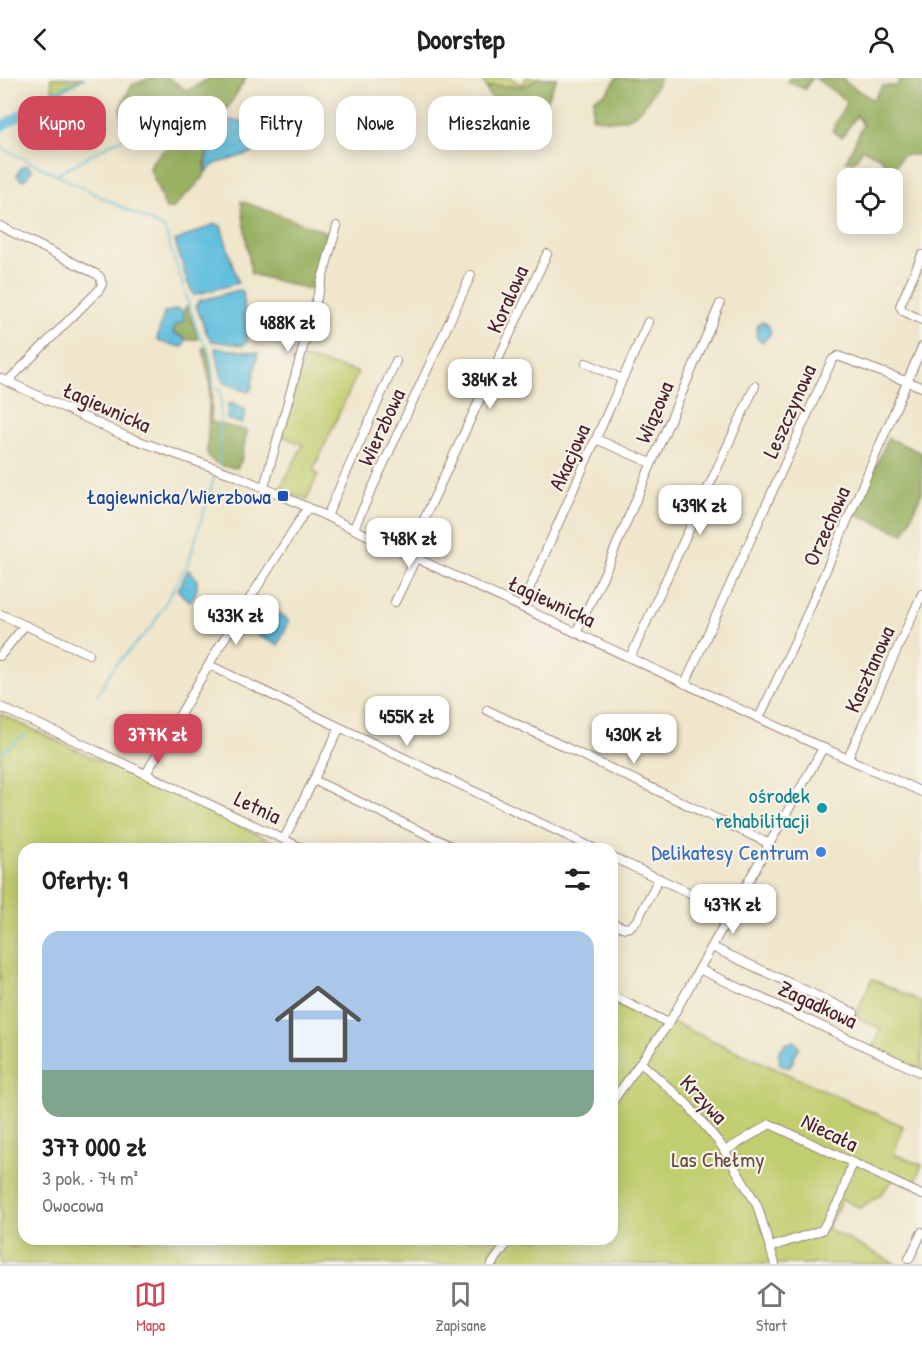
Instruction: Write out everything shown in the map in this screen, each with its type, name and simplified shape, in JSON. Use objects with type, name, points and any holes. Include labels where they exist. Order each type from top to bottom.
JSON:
[{"type":"street","points":[[0,226],[96,274],[102,282],[99,290],[4,380]]},
{"type":"street","points":[[264,487],[337,226]]},
{"type":"street","name":"Koralowa","points":[[395,602],[412,556],[547,254]]},
{"type":"street","points":[[922,255],[900,306],[903,311],[922,320]]},
{"type":"street","name":"Wierzbowa","points":[[354,528],[471,275]]},
{"type":"street","name":"Wiązowa","points":[[576,633],[605,572],[720,304]]},
{"type":"street","name":"Akacjowa","points":[[521,607],[648,322]]},
{"type":"street","name":"Orzechowa","points":[[759,718],[922,347]]},
{"type":"street","name":"Leszczynowa","points":[[685,684],[832,360],[838,356],[908,383]]},
{"type":"street","points":[[327,516],[396,361]]},
{"type":"street","points":[[586,363],[622,379]]},
{"type":"street","name":"Łagiewnicka","points":[[4,380],[125,436],[264,487],[823,748],[922,791]]},
{"type":"street","points":[[908,383],[922,387]]},
{"type":"street","points":[[630,658],[755,386]]},
{"type":"street","points":[[596,439],[651,463]]},
{"type":"street","points":[[146,774],[209,665],[308,507]]},
{"type":"street","name":"Kasztanowa","points":[[848,758],[922,594]]},
{"type":"street","points":[[0,614],[89,654]]},
{"type":"street","points":[[0,656],[25,626]]},
{"type":"street","points":[[209,665],[339,729],[582,843]]},
{"type":"street","name":"Letnia","points":[[0,707],[292,843]]},
{"type":"street","points":[[487,710],[770,844]]},
{"type":"street","points":[[284,839],[339,729]]},
{"type":"street","points":[[618,1094],[669,1023],[823,748]]},
{"type":"street","points":[[314,780],[445,843]]},
{"type":"street","points":[[618,860],[731,912]]},
{"type":"street","points":[[618,925],[626,928],[635,924],[658,878]]},
{"type":"street","points":[[712,947],[854,1013]]},
{"type":"street","name":"Zagadkowa","points":[[699,969],[922,1073]]},
{"type":"street","points":[[618,999],[669,1023]]},
{"type":"street","name":"Krzywa","points":[[641,1062],[698,1115],[725,1151],[757,1204],[775,1264]]},
{"type":"street","name":"Niecała","points":[[725,1151],[770,1124],[922,1195]]},
{"type":"street","points":[[771,1247],[822,1230],[841,1197],[852,1163]]},
{"type":"street","points":[[909,1260],[922,1232]]},
{"type":"street","points":[[492,1264],[506,1245]]},
{"type":"green space","points":[[51,78],[83,78],[53,95]]},
{"type":"green space","points":[[150,78],[169,78],[187,91],[210,78],[246,78],[227,109],[227,96],[126,96],[132,85]]},
{"type":"green space","points":[[482,78],[509,78],[523,85],[526,78],[538,78],[525,86],[493,86],[487,88],[488,93]]},
{"type":"green space","points":[[538,78],[557,78],[548,96],[490,96],[487,88],[499,85],[518,87]]},
{"type":"green space","points":[[616,78],[660,78],[642,108],[627,119],[617,121],[592,117],[594,98],[608,91]]},
{"type":"green space","points":[[789,78],[812,78],[805,89],[787,82]]},
{"type":"green space","points":[[815,78],[844,78],[845,82],[873,100],[882,86],[897,86],[900,78],[922,78],[922,147],[918,155],[902,155],[895,168],[880,168],[884,160],[863,149],[854,162],[846,161],[863,125],[857,115],[842,137],[832,131],[847,101]]},
{"type":"green space","points":[[164,150],[206,150],[204,177],[172,209],[166,209],[150,169],[152,162]]},
{"type":"green space","points":[[241,201],[328,233],[312,290],[251,274]]},
{"type":"green space","points":[[187,306],[198,339],[185,340],[184,337],[173,333],[175,326],[184,320],[183,311]]},
{"type":"green space","points":[[207,347],[212,369],[211,422],[247,431],[241,461],[237,468],[215,463],[207,453],[210,383],[203,348]]},
{"type":"green space","points":[[304,358],[358,372],[313,471],[318,474],[307,499],[280,489],[303,445],[280,435]]},
{"type":"green space","points":[[888,438],[922,453],[922,492],[904,534],[855,514]]},
{"type":"green space","name":"Las Chełmy","points":[[0,714],[275,843],[18,843],[18,1245],[618,1245],[618,1004],[661,1024],[676,1024],[903,1126],[894,1154],[922,1165],[913,1187],[894,1179],[880,1195],[860,1208],[842,1199],[827,1229],[896,1264],[0,1264]]},
{"type":"green space","points":[[872,979],[922,1002],[922,1070],[873,1048],[881,1029],[855,1016]]},
{"type":"water","points":[[227,120],[239,121],[239,150],[261,150],[215,164],[206,172],[208,150],[227,150]]},
{"type":"water","points":[[27,165],[32,170],[25,179],[21,180],[17,175],[21,168]]},
{"type":"water","points":[[215,224],[221,226],[238,283],[194,295],[187,281],[175,241]]},
{"type":"water","points":[[239,290],[243,291],[247,341],[243,345],[212,341],[196,305],[199,301]]},
{"type":"water","points":[[176,309],[183,311],[184,321],[175,326],[173,333],[185,338],[182,347],[160,342],[157,339],[164,313]]},
{"type":"water","points":[[762,322],[768,325],[771,333],[763,342],[758,340],[756,335],[757,326]]},
{"type":"water","points":[[215,348],[258,353],[251,390],[247,392],[223,382]]},
{"type":"water","points":[[230,403],[246,410],[242,424],[227,419]]},
{"type":"water","points":[[188,570],[197,581],[197,589],[190,601],[178,590]]},
{"type":"water","points":[[270,608],[289,622],[278,645],[258,636],[257,629],[260,619],[265,609]]},
{"type":"water","points":[[794,1041],[799,1047],[790,1067],[786,1067],[779,1063],[778,1053],[785,1044]]},
{"type":"waterway","points":[[58,92],[72,78]]},
{"type":"waterway","points":[[56,94],[85,78]]},
{"type":"waterway","points":[[0,127],[56,94]]},
{"type":"waterway","points":[[56,175],[118,140]]},
{"type":"waterway","points":[[0,147],[164,228],[200,338],[209,354],[213,387],[221,391],[219,465]]},
{"type":"waterway","points":[[97,696],[113,668],[153,625],[189,561],[216,472]]},
{"type":"waterway","points":[[0,754],[27,733]]},
{"type":"place","name":"Łagiewnicka/Wierzbowa","points":[[283,496]]},
{"type":"place","name":"ośrodek rehabilitacji","points":[[822,808]]},
{"type":"place","name":"Delikatesy Centrum","points":[[821,852]]}]
